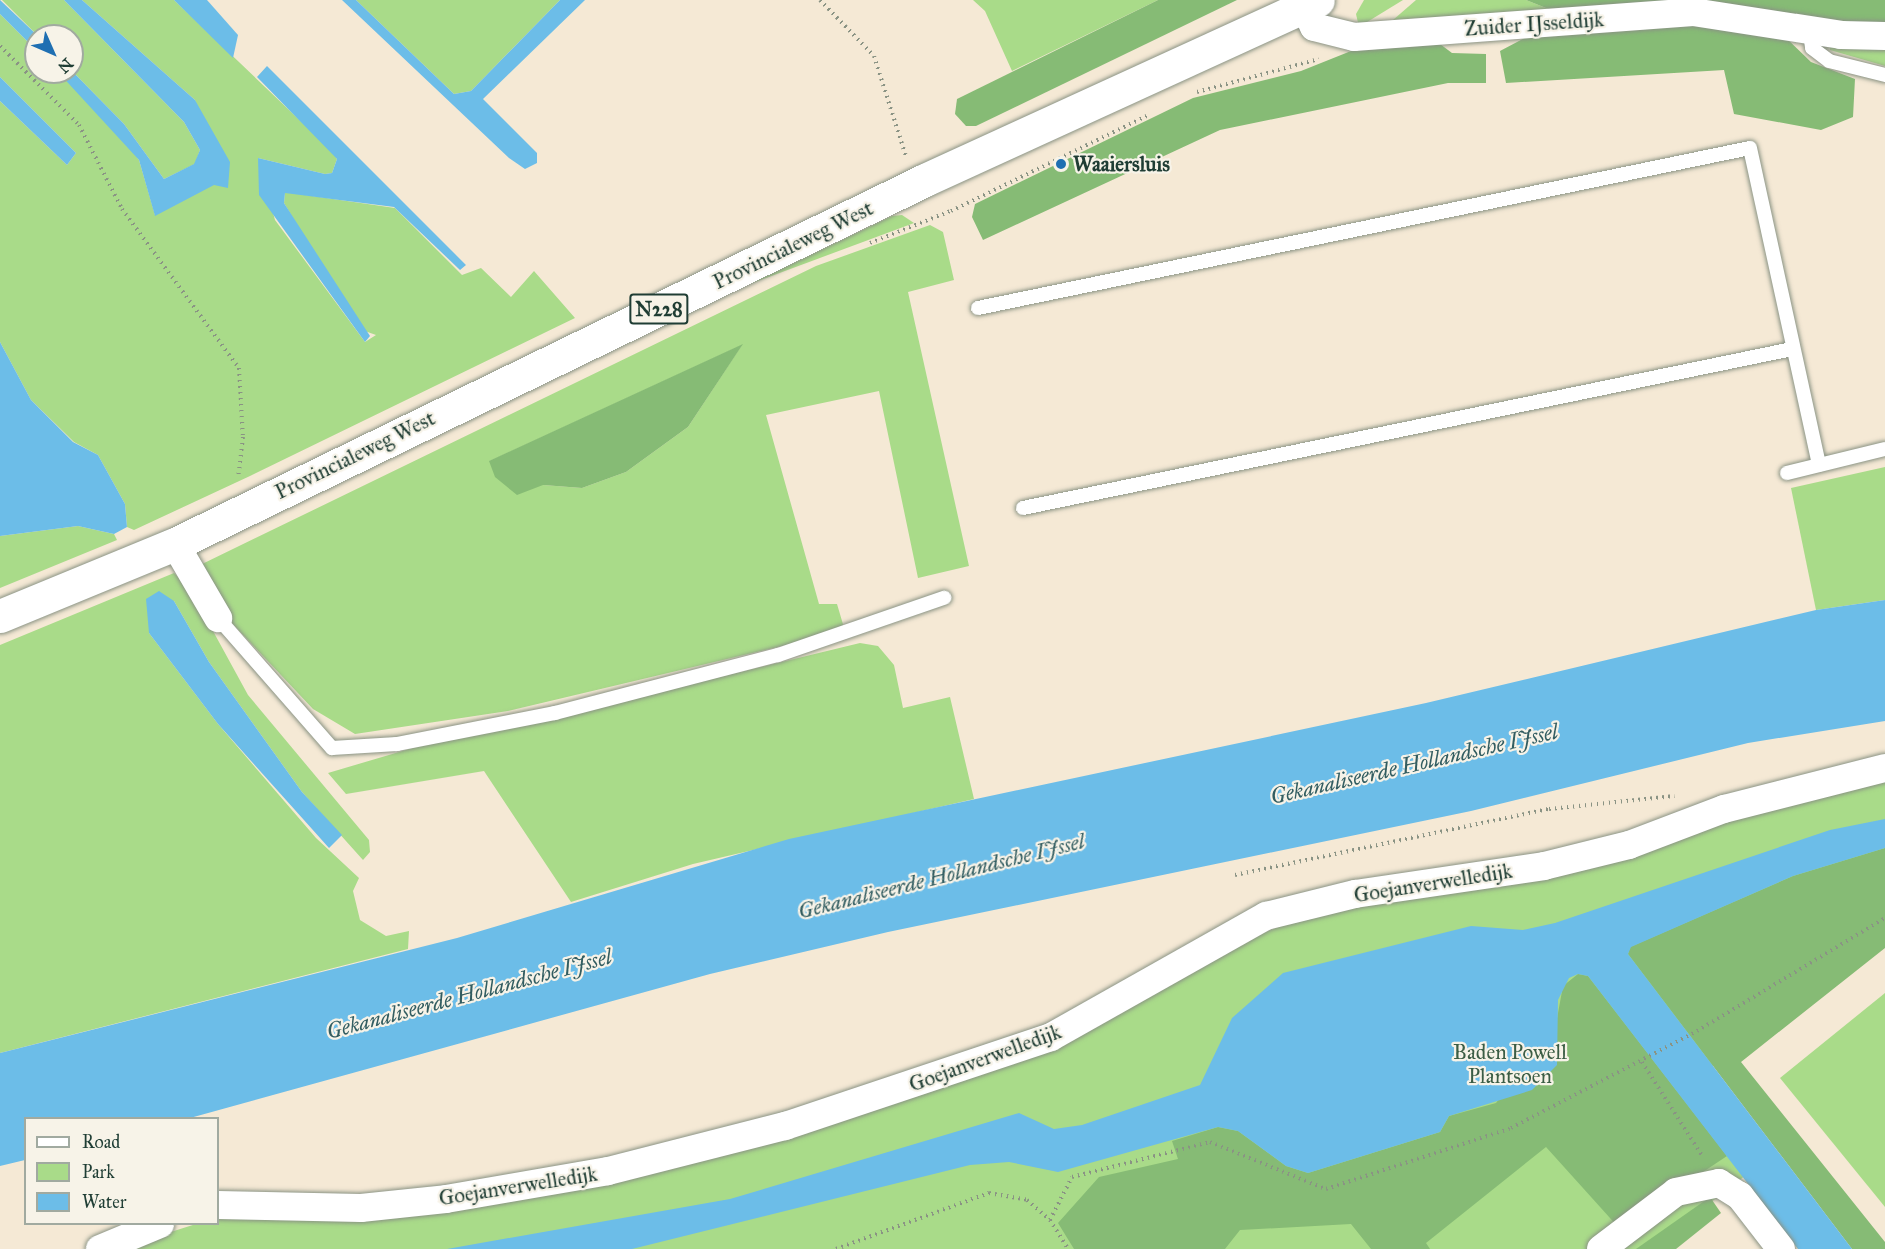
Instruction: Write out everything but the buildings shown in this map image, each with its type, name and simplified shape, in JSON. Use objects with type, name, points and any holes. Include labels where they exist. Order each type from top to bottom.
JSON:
[{"type":"main road","name":"Provincialeweg West","points":[[0,616],[175,544],[924,180],[1311,4]]},
{"type":"street","name":"Zuider IJsseldijk","points":[[1311,4],[1314,27],[1354,37],[1693,12],[1885,36]]},
{"type":"street","points":[[175,544],[218,618]]},
{"type":"street","name":"Goejanverwelledijk","points":[[219,1205],[362,1208],[446,1199],[608,1171],[785,1125],[1051,1037],[1266,916],[1355,894],[1544,866],[1629,846],[1724,809],[1885,768]]},
{"type":"street","points":[[1601,1249],[1676,1192],[1719,1183],[1740,1196],[1781,1249]]},
{"type":"street","points":[[100,1249],[158,1225]]},
{"type":"lane","points":[[1809,28],[1812,48],[1829,61],[1885,75]]},
{"type":"lane","points":[[978,308],[1750,148],[1819,465]]},
{"type":"lane","points":[[1023,508],[1792,349]]},
{"type":"lane","points":[[1787,473],[1885,449]]},
{"type":"lane","points":[[218,618],[332,748],[397,744],[555,713],[778,655],[944,598]]},
{"type":"path","points":[[820,0],[874,56],[909,166]]},
{"type":"path","points":[[0,46],[79,125],[122,209],[239,368],[243,437],[238,471],[244,509]]},
{"type":"path","points":[[1235,875],[1549,809],[1669,795],[1724,809]]},
{"type":"path","points":[[1050,1220],[1072,1177],[1210,1142],[1326,1190],[1511,1128],[1642,1062],[1885,918]]},
{"type":"path","points":[[1642,1062],[1719,1183]]},
{"type":"path","points":[[836,1249],[988,1193],[1027,1200],[1050,1220],[1068,1249]]},
{"type":"green space","points":[[2,0],[64,0],[184,122],[200,150],[195,164],[164,179],[124,124],[84,83],[84,24],[26,24]]},
{"type":"green space","points":[[82,0],[174,0],[331,150],[337,159],[332,173],[325,174],[258,158],[275,220],[365,342],[376,335],[362,330],[349,311],[284,203],[285,192],[395,208],[462,275],[481,268],[511,297],[534,271],[575,318],[250,476],[134,530],[127,527],[125,504],[98,455],[74,442],[31,400],[0,342],[0,101],[67,165],[76,153],[0,77],[0,14],[24,38],[24,84],[70,84],[118,132],[139,160],[155,215],[214,184],[195,100]]},
{"type":"green space","points":[[356,0],[560,0],[471,91],[454,94]]},
{"type":"green space","points":[[973,0],[1158,0],[1012,71],[985,11]]},
{"type":"green space","points":[[1158,0],[1237,0],[976,126],[966,126],[955,114],[957,99]]},
{"type":"green space","points":[[1364,0],[1403,0],[1359,27],[1356,14]]},
{"type":"green space","points":[[1416,0],[1526,0],[1551,10],[1393,20]]},
{"type":"green space","points":[[1526,0],[1885,0],[1885,27],[1551,10]]},
{"type":"green space","points":[[1668,21],[1782,34],[1811,62],[1855,79],[1853,117],[1821,130],[1734,114],[1724,70],[1506,83],[1500,51],[1545,27]]},
{"type":"green space","points":[[1885,42],[1885,66],[1830,50],[1830,45]]},
{"type":"green space","points":[[1440,44],[1452,53],[1486,54],[1486,83],[1448,83],[1220,130],[983,240],[972,217],[975,204],[1193,98],[1301,71],[1351,51]]},
{"type":"green space","points":[[902,215],[914,223],[750,284],[892,216]]},
{"type":"green space","points":[[930,225],[943,232],[954,280],[908,292],[969,566],[918,578],[879,391],[766,415],[819,604],[837,604],[845,631],[508,711],[355,734],[313,709],[230,621],[198,566],[816,266]],"holes":[[[742,345],[688,427],[626,472],[582,488],[543,485],[490,461]]]},
{"type":"green space","points":[[743,344],[688,427],[626,472],[582,488],[543,485],[517,495],[495,477],[489,461]]},
{"type":"green space","points":[[1885,467],[1885,600],[1816,610],[1791,488]]},
{"type":"green space","points":[[78,526],[114,534],[117,540],[0,588],[0,536]]},
{"type":"green space","points":[[174,573],[190,589],[248,695],[369,840],[370,852],[363,860],[302,792],[209,662],[174,601],[149,633],[218,724],[316,838],[359,878],[353,891],[360,920],[386,936],[409,931],[408,949],[0,1053],[0,645]]},
{"type":"green space","points":[[860,643],[878,646],[894,665],[903,708],[950,697],[974,799],[693,864],[571,902],[484,771],[346,794],[328,773],[443,739],[510,728]]},
{"type":"green space","name":"Baden Powell Plantsoen","points":[[1885,770],[1885,941],[1698,1077],[1755,1168],[1651,1249],[117,1249],[193,1225],[219,1225],[219,1217],[366,1217],[785,1133],[1295,920]]},
{"type":"green space","points":[[1885,848],[1885,948],[1741,1062],[1885,1242],[1885,1249],[1852,1249],[1628,954],[1630,947],[1793,876]]},
{"type":"green space","points":[[1578,974],[1588,976],[1727,1156],[1619,1228],[1546,1147],[1426,1243],[1430,1249],[1371,1249],[1351,1224],[1240,1230],[1225,1249],[1074,1249],[1058,1223],[1099,1177],[1178,1159],[1172,1141],[1218,1127],[1238,1131],[1286,1166],[1308,1173],[1440,1132],[1449,1116],[1496,1103],[1556,1024],[1563,986]]},
{"type":"green space","points":[[1885,993],[1885,1207],[1780,1078]]},
{"type":"green space","points":[[1710,1197],[1721,1213],[1676,1249],[1636,1249]]},
{"type":"water","points":[[0,0],[25,24],[24,38],[0,14]]},
{"type":"water","points":[[64,0],[82,0],[195,100],[230,162],[228,188],[214,185],[155,216],[139,160],[69,84],[84,83],[124,124],[164,179],[194,164],[200,150],[184,122]]},
{"type":"water","points":[[174,0],[207,0],[238,35],[233,58]]},
{"type":"water","points":[[342,0],[356,0],[454,94],[471,91],[560,0],[585,0],[483,99],[537,153],[537,163],[525,169],[509,158]]},
{"type":"water","points":[[267,66],[466,265],[460,270],[394,207],[285,193],[284,203],[370,336],[365,342],[259,195],[258,158],[325,174],[332,173],[337,159],[257,77]]},
{"type":"water","points":[[0,77],[76,153],[67,165],[0,101]]},
{"type":"water","points":[[0,342],[31,400],[73,442],[98,455],[125,504],[127,527],[114,534],[78,526],[0,536]]},
{"type":"water","points":[[159,591],[174,601],[209,662],[302,792],[342,835],[329,848],[218,724],[149,633],[146,599]]},
{"type":"water","name":"Gekanaliseerde Hollandsche IJssel","points":[[1885,600],[1885,721],[1748,743],[1471,811],[888,932],[710,974],[194,1117],[24,1117],[24,1160],[0,1166],[0,1053],[457,938],[789,839],[1426,703],[1816,610]]},
{"type":"water","points":[[1885,819],[1885,848],[1793,876],[1631,947],[1628,954],[1852,1249],[1798,1249],[1588,976],[1578,974],[1569,978],[1558,1000],[1557,1065],[1532,1090],[1449,1116],[1440,1132],[1308,1173],[1286,1166],[1238,1131],[1218,1127],[1058,1172],[1009,1162],[970,1165],[632,1249],[447,1249],[730,1199],[1019,1113],[1054,1129],[1082,1125],[1200,1085],[1232,1018],[1283,973],[1471,926],[1523,930],[1555,923],[1830,830]]},
{"type":"place","name":"Waaiersluis","points":[[1061,164]]}]
